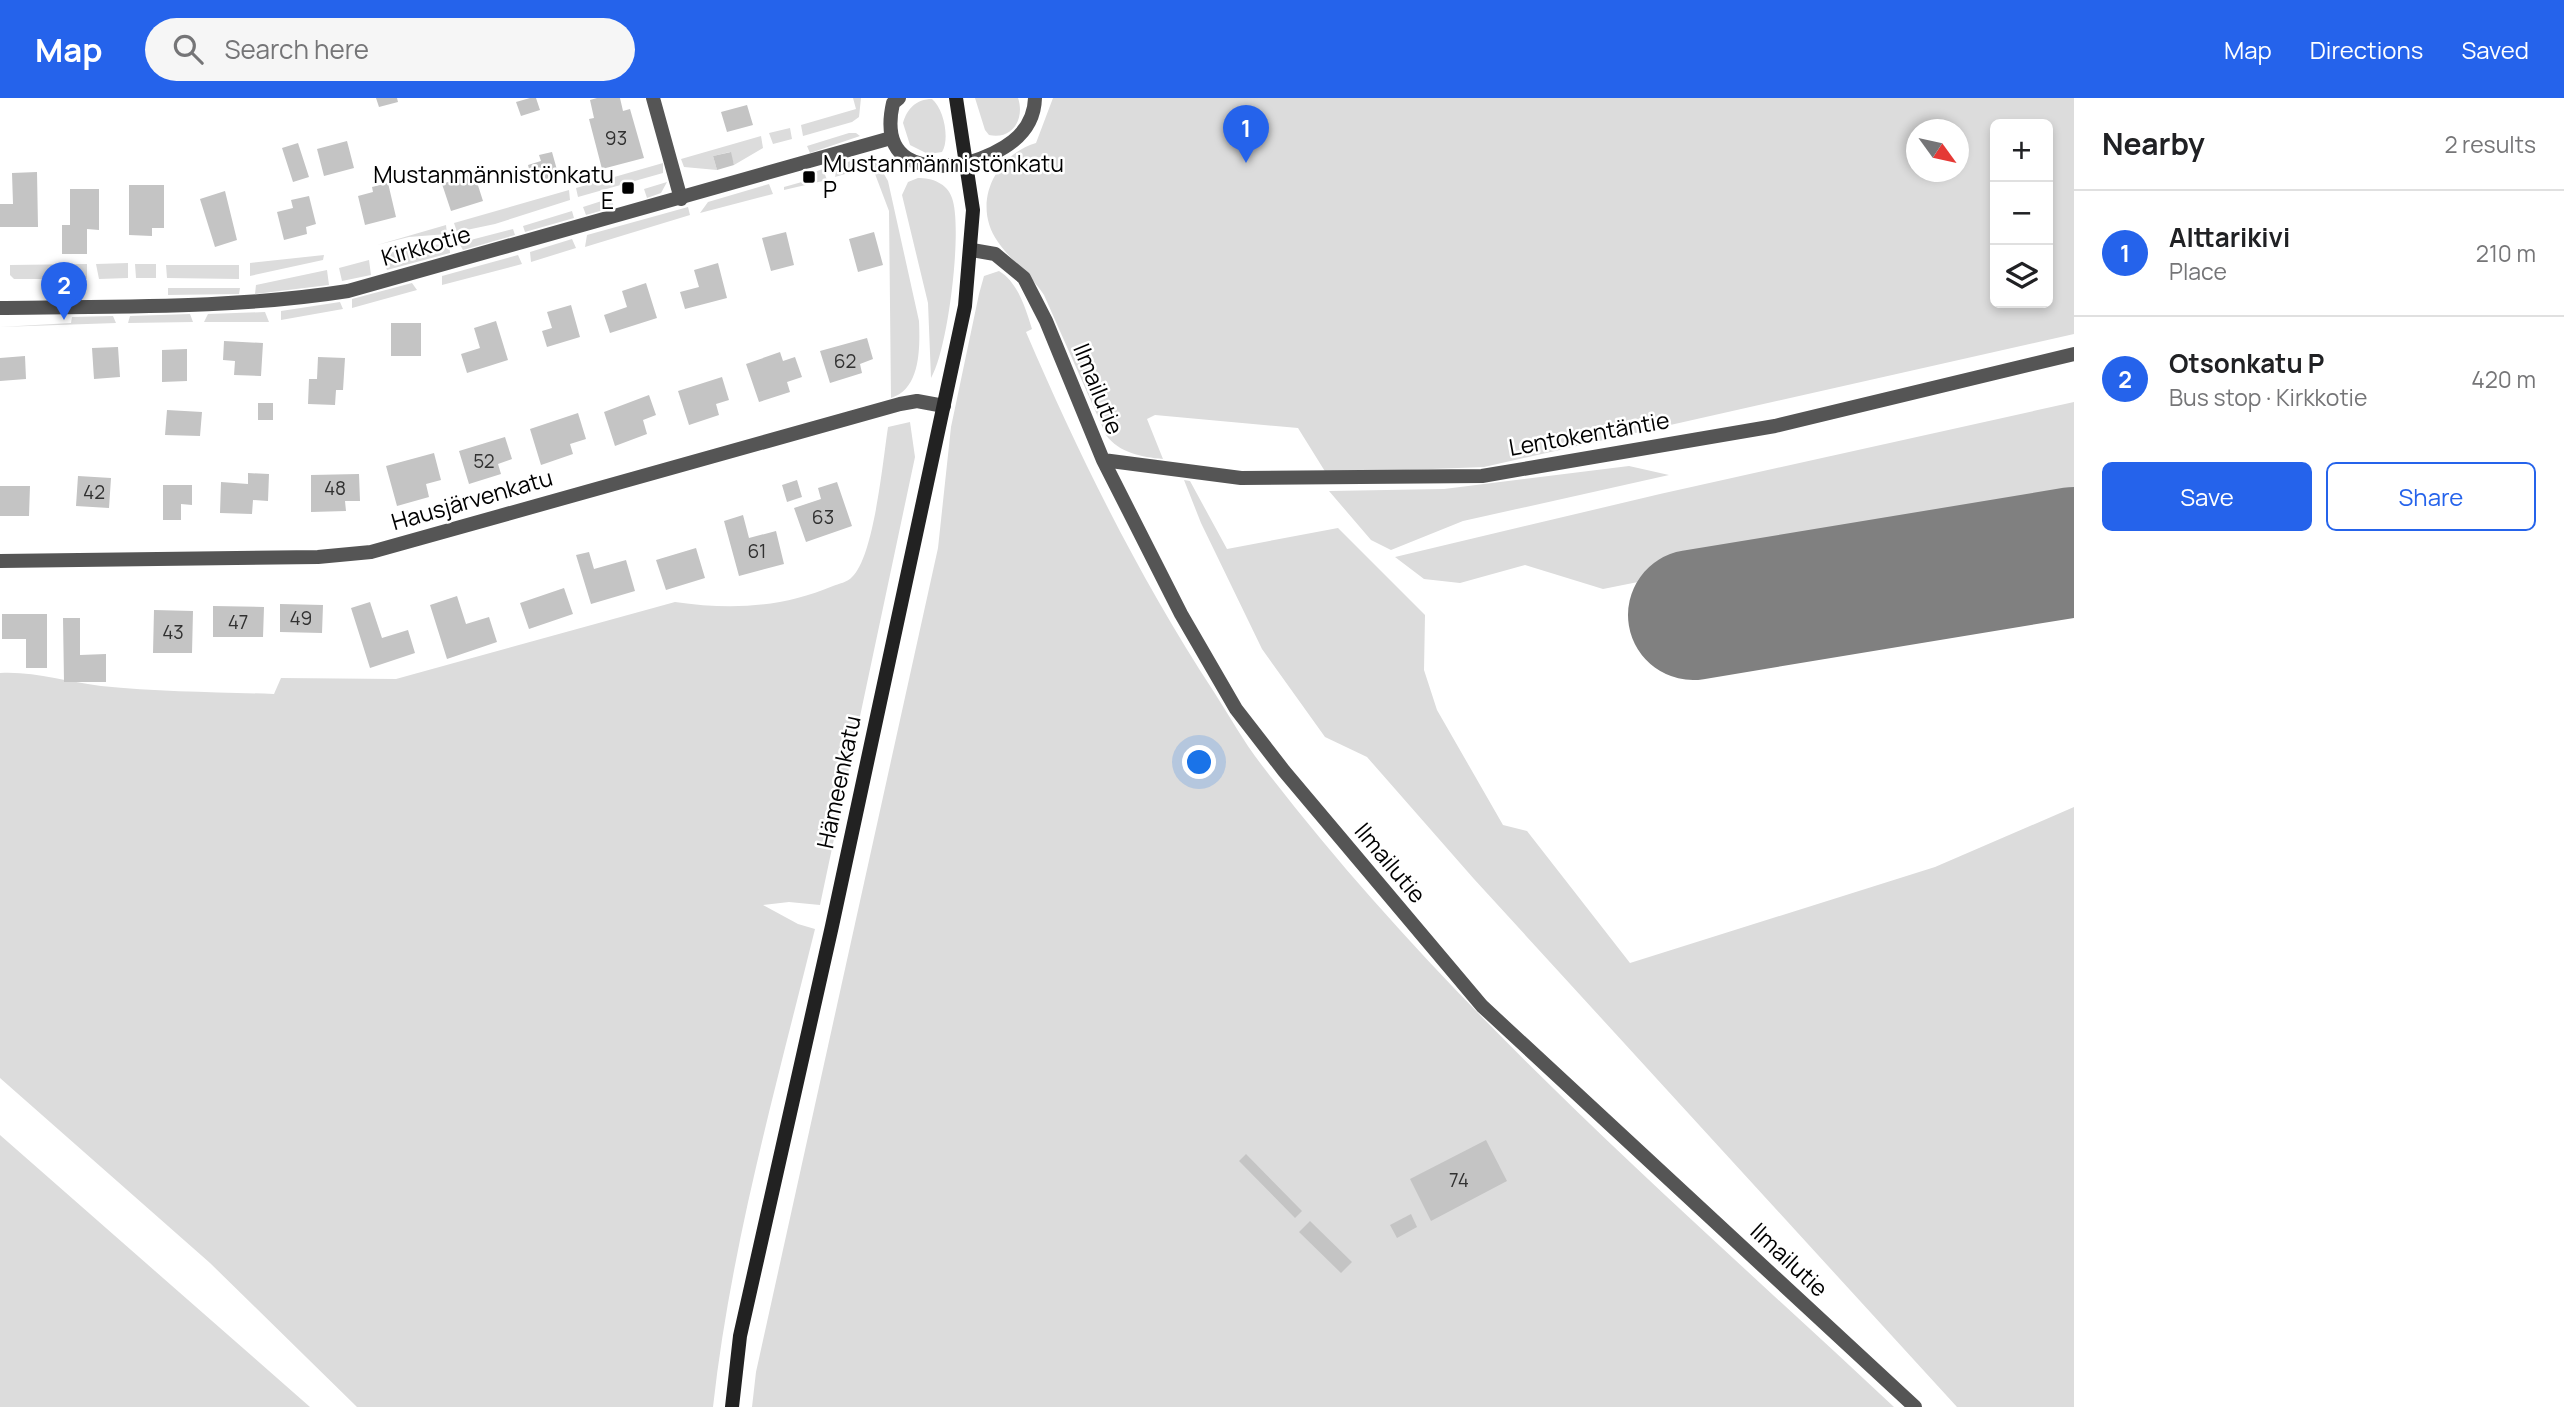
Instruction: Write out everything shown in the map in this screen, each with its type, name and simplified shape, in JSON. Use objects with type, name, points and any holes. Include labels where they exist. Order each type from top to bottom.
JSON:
[{"type":"main road","name":"Hämeenkatu","points":[[732,1407],[740,1336],[965,306],[972,250],[973,210],[968,163],[956,98]]},
{"type":"street","points":[[653,98],[681,199]]},
{"type":"street","points":[[894,100],[889,120],[891,138],[901,155],[923,165],[943,168],[968,163],[1005,148],[1029,126],[1035,98]]},
{"type":"street","name":"Kirkkotie","points":[[0,308],[230,304],[285,301],[348,291],[891,138]]},
{"type":"street","name":"Ilmailutie","points":[[972,250],[995,254],[1024,278],[1041,310],[1102,460],[1181,614],[1236,709],[1414,928],[1482,1006],[1512,1035],[1914,1407]]},
{"type":"street","name":"Lentokentäntie","points":[[1102,460],[1241,478],[1482,476],[1775,426],[2074,354]]},
{"type":"street","name":"Hausjärvenkatu","points":[[0,561],[318,557],[371,552],[900,404],[917,401],[944,406]]},
{"type":"shaded area","points":[[853,98],[861,98],[859,117],[852,122],[803,136],[801,125],[856,109]]},
{"type":"shaded area","points":[[975,98],[1018,98],[1020,113],[1011,131],[997,136],[989,135]]},
{"type":"shaded area","points":[[1053,98],[2074,98],[2074,334],[1484,467],[1326,473],[1298,428],[1155,415],[1147,419],[1163,459],[1147,457],[1124,450],[1106,435],[1044,295],[1003,249],[990,227],[987,197],[992,183],[1009,158],[1036,143]]},
{"type":"shaded area","points":[[932,99],[943,117],[946,140],[942,152],[928,154],[910,145],[903,123],[913,106]]},
{"type":"shaded area","points":[[790,128],[792,139],[773,144],[769,133]]},
{"type":"shaded area","points":[[849,133],[860,136],[810,153],[807,146]]},
{"type":"shaded area","points":[[761,136],[763,148],[734,165],[730,152],[713,156],[717,170],[684,167],[681,159]]},
{"type":"shaded area","points":[[862,158],[877,162],[888,181],[919,321],[917,366],[913,377],[901,393],[891,398],[889,211],[872,166],[835,177],[837,165]]},
{"type":"shaded area","points":[[663,163],[663,173],[578,197],[576,188]]},
{"type":"shaded area","points":[[823,169],[827,180],[784,190],[784,187],[816,178],[814,172]]},
{"type":"shaded area","points":[[918,178],[934,180],[943,185],[950,193],[955,213],[955,261],[948,317],[931,378],[928,303],[902,195],[908,182]]},
{"type":"shaded area","points":[[667,182],[661,193],[647,198],[644,189]]},
{"type":"shaded area","points":[[769,184],[773,194],[700,213],[708,202]]},
{"type":"shaded area","points":[[569,190],[570,200],[495,224],[457,232],[454,223]]},
{"type":"shaded area","points":[[611,198],[614,207],[586,215],[583,207]]},
{"type":"shaded area","points":[[688,207],[690,215],[585,247],[587,235]]},
{"type":"shaded area","points":[[572,211],[574,218],[525,232],[523,226]]},
{"type":"shaded area","points":[[446,225],[447,234],[409,237],[377,245]]},
{"type":"shaded area","points":[[513,229],[515,235],[463,250],[459,243]]},
{"type":"shaded area","points":[[572,239],[576,248],[531,262],[530,252]]},
{"type":"shaded area","points":[[449,244],[450,253],[387,270],[381,256],[409,246]]},
{"type":"shaded area","points":[[324,255],[323,260],[250,276],[250,263]]},
{"type":"shaded area","points":[[518,255],[522,264],[442,285],[442,276]]},
{"type":"shaded area","points":[[369,260],[371,275],[342,281],[339,268]]},
{"type":"shaded area","points":[[128,263],[128,278],[99,279],[96,264]]},
{"type":"shaded area","points":[[87,264],[87,279],[14,279],[10,275],[10,265]]},
{"type":"shaded area","points":[[135,264],[156,264],[156,278],[136,278]]},
{"type":"shaded area","points":[[166,265],[239,265],[239,279],[167,278]]},
{"type":"shaded area","points":[[327,270],[329,285],[255,294],[256,285]]},
{"type":"shaded area","points":[[999,271],[1011,282],[1020,297],[1032,329],[1026,332],[1112,516],[1161,606],[1264,768],[1335,856],[1409,940],[1486,1021],[1647,1178],[1894,1407],[752,1407],[756,1372],[938,548],[951,427],[979,294],[984,276]]},
{"type":"shaded area","points":[[412,283],[417,290],[352,308],[352,299]]},
{"type":"shaded area","points":[[168,288],[240,288],[239,294],[168,295]]},
{"type":"shaded area","points":[[340,302],[343,309],[281,320],[281,311]]},
{"type":"shaded area","points":[[265,312],[269,322],[204,322],[208,314]]},
{"type":"shaded area","points":[[190,314],[193,322],[128,323],[130,316]]},
{"type":"shaded area","points":[[113,316],[116,323],[0,327],[71,323],[72,317]]},
{"type":"shaded area","points":[[2074,402],[2074,507],[1723,565],[1603,589],[1525,565],[1460,583],[1424,579],[1395,557],[1660,494]]},
{"type":"shaded area","points":[[910,422],[915,457],[820,905],[789,902],[763,905],[798,924],[815,929],[743,1226],[713,1407],[357,1407],[210,1263],[0,1078],[0,673],[123,688],[274,694],[281,678],[396,679],[675,602],[735,606],[794,599],[846,582],[860,566],[872,529],[888,427]]},
{"type":"shaded area","points":[[1629,466],[1669,475],[1463,521],[1391,550],[1371,540],[1329,491],[1444,489]]},
{"type":"shaded area","points":[[1184,480],[1190,481],[1227,549],[1338,528],[1425,615],[1424,670],[1437,710],[1503,825],[1527,831],[1630,963],[1935,867],[2074,807],[2074,1407],[1957,1407],[1474,879],[1367,757],[1325,737],[1262,649],[1201,523]]},
{"type":"shaded area","points":[[0,1135],[310,1407],[0,1407]]},
{"type":"building","points":[[376,98],[397,98],[398,102],[379,107]]},
{"type":"building","points":[[536,98],[540,110],[521,116],[516,102]]},
{"type":"building","points":[[620,98],[623,111],[630,109],[644,158],[602,169],[589,119],[594,118],[590,100]]},
{"type":"building","points":[[747,105],[753,125],[727,132],[721,112]]},
{"type":"building","points":[[347,141],[354,168],[324,176],[317,149]]},
{"type":"building","points":[[298,143],[309,177],[293,182],[282,148]]},
{"type":"building","points":[[552,152],[559,177],[533,184],[528,165],[541,161],[539,155]]},
{"type":"building","points":[[731,152],[734,165],[717,170],[713,156]]},
{"type":"building","points":[[37,172],[38,227],[0,227],[0,204],[13,204],[12,173]]},
{"type":"building","points":[[474,173],[483,201],[451,211],[442,184]]},
{"type":"building","points":[[388,183],[396,217],[365,225],[358,196],[373,192],[372,187]]},
{"type":"building","points":[[129,185],[164,185],[164,228],[152,228],[152,236],[129,235]]},
{"type":"building","points":[[70,189],[99,189],[99,230],[87,229],[87,254],[62,254],[62,225],[70,225]]},
{"type":"building","points":[[225,191],[237,240],[215,247],[200,199]]},
{"type":"building","points":[[309,196],[316,224],[306,227],[307,234],[284,240],[277,212],[293,208],[291,200]]},
{"type":"building","points":[[786,232],[794,265],[771,271],[762,238]]},
{"type":"building","points":[[874,232],[883,265],[858,272],[849,239]]},
{"type":"building","points":[[718,263],[727,298],[685,309],[680,292],[699,287],[694,270]]},
{"type":"building","points":[[646,283],[657,318],[610,333],[604,315],[627,307],[622,291]]},
{"type":"building","points":[[571,305],[580,337],[547,347],[542,331],[552,328],[547,312]]},
{"type":"building","points":[[496,321],[508,360],[467,373],[461,354],[480,348],[474,328]]},
{"type":"building","points":[[391,323],[421,323],[421,356],[391,356]]},
{"type":"building","points":[[867,338],[873,359],[860,364],[862,373],[830,383],[820,351]]},
{"type":"building","points":[[224,341],[263,343],[261,376],[234,375],[235,361],[223,360]]},
{"type":"building","points":[[118,347],[120,377],[94,379],[92,348]]},
{"type":"building","points":[[187,349],[187,381],[162,382],[162,350]]},
{"type":"building","points":[[780,352],[783,361],[795,357],[802,377],[787,382],[790,392],[759,402],[746,364]]},
{"type":"building","points":[[25,356],[26,379],[0,381],[0,358]]},
{"type":"building","points":[[318,357],[345,358],[343,390],[336,390],[335,405],[308,404],[309,379],[317,379]]},
{"type":"building","points":[[722,377],[729,400],[716,404],[719,415],[689,425],[678,391]]},
{"type":"building","points":[[649,395],[656,415],[643,420],[647,434],[615,446],[604,412]]},
{"type":"building","points":[[258,403],[273,403],[273,420],[258,420]]},
{"type":"building","points":[[167,410],[202,412],[200,436],[165,435]]},
{"type":"building","points":[[578,413],[586,439],[570,444],[573,454],[541,465],[530,429]]},
{"type":"building","points":[[505,437],[512,459],[498,464],[501,474],[469,484],[459,451]]},
{"type":"building","points":[[434,453],[441,480],[426,484],[429,497],[397,506],[386,466]]},
{"type":"building","points":[[248,473],[269,474],[268,501],[253,500],[252,514],[220,513],[221,482],[248,484]]},
{"type":"building","points":[[359,474],[360,501],[345,501],[346,511],[311,512],[311,475]]},
{"type":"building","points":[[78,476],[111,478],[109,508],[76,506]]},
{"type":"building","points":[[797,480],[802,497],[787,502],[782,485]]},
{"type":"building","points":[[837,482],[852,526],[806,542],[794,508],[821,499],[818,488]]},
{"type":"building","points":[[163,485],[192,485],[192,505],[181,504],[181,520],[163,520]]},
{"type":"building","points":[[0,486],[30,486],[29,516],[0,516]]},
{"type":"building","points":[[743,515],[749,538],[776,531],[784,564],[739,576],[724,521]]},
{"type":"building","points":[[696,548],[705,578],[666,590],[656,560]]},
{"type":"building","points":[[589,552],[594,569],[626,560],[635,591],[591,604],[576,555]]},
{"type":"building","points":[[564,588],[573,614],[529,629],[520,603]]},
{"type":"building","points":[[457,596],[466,624],[489,617],[497,642],[447,659],[430,605]]},
{"type":"building","points":[[370,602],[382,638],[408,630],[415,653],[370,668],[351,608]]},
{"type":"building","points":[[280,604],[323,605],[322,633],[280,632]]},
{"type":"building","points":[[213,606],[264,607],[263,637],[213,637]]},
{"type":"building","points":[[154,610],[193,611],[192,653],[153,653]]},
{"type":"building","points":[[2,614],[47,614],[47,668],[26,668],[26,639],[2,639]]},
{"type":"building","points":[[63,618],[80,618],[80,655],[106,654],[106,682],[64,682]]},
{"type":"building","points":[[1486,1140],[1507,1181],[1431,1221],[1410,1179]]},
{"type":"building","points":[[1246,1154],[1302,1211],[1295,1218],[1239,1161]]},
{"type":"building","points":[[1411,1214],[1417,1227],[1397,1238],[1390,1225]]},
{"type":"building","points":[[1310,1221],[1352,1262],[1341,1273],[1299,1232]]},
{"type":"runway","points":[[1693,615],[2074,552]]},
{"type":"place","name":"Alttarikivi","points":[[1246,163]]},
{"type":"place","name":"Mustanmännistönkatu P","points":[[809,177]]},
{"type":"place","name":"Mustanmännistönkatu E","points":[[628,188]]},
{"type":"place","name":"Otsonkatu P","points":[[64,320]]}]
